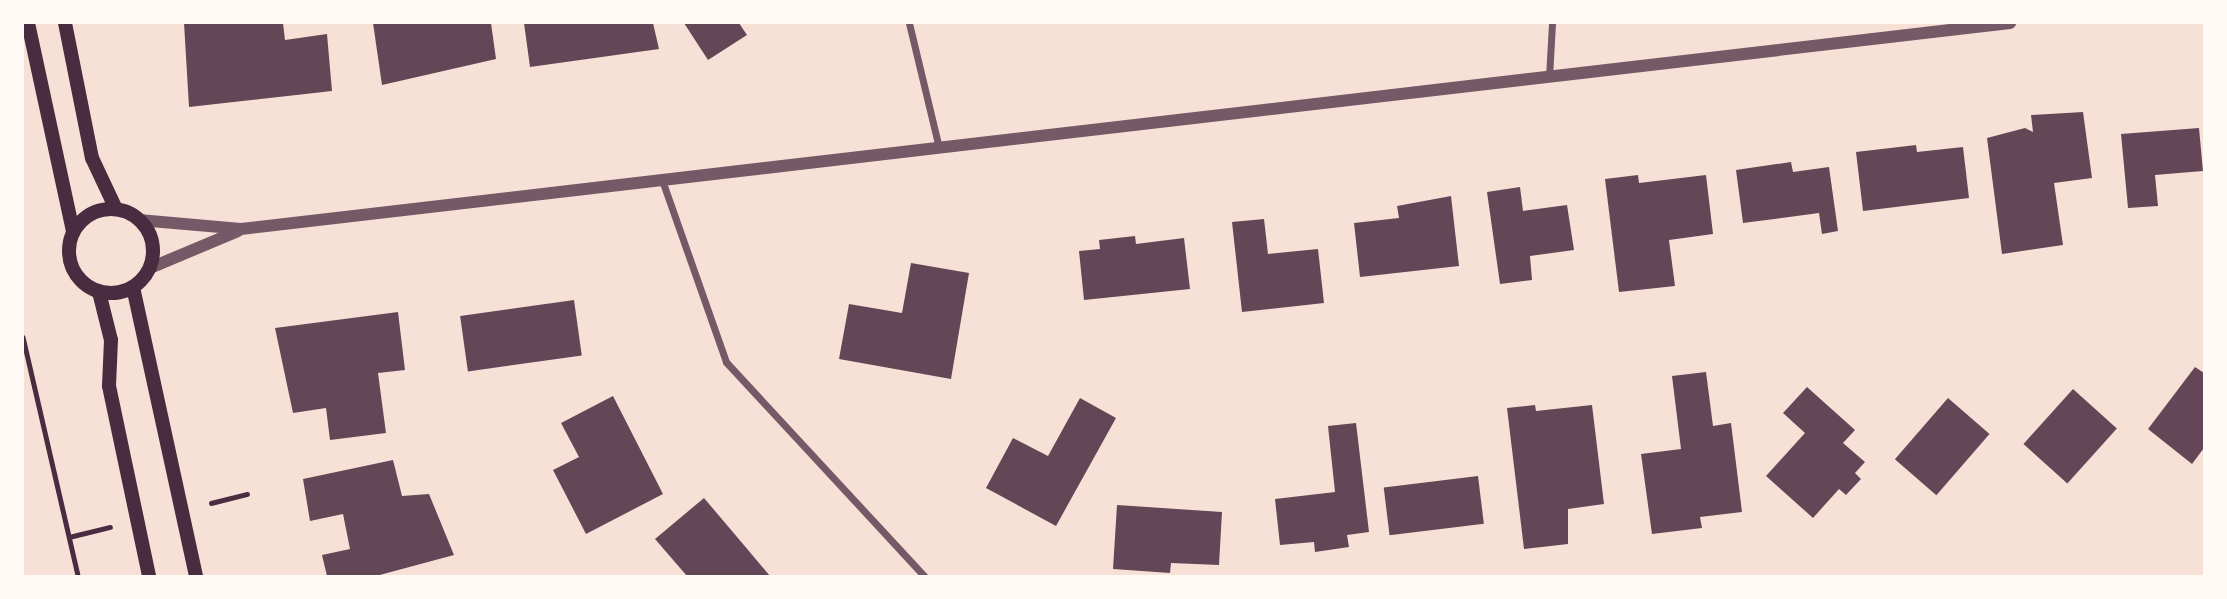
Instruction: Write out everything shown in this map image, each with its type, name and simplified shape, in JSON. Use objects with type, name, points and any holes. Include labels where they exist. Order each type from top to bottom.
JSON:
[{"type":"main road","points":[[28,23],[73,232],[69,261],[80,280],[99,292],[133,287],[150,268],[152,242],[139,220],[116,209],[91,214],[73,232]]},
{"type":"main road","points":[[65,23],[92,158],[116,209]]},
{"type":"main road","points":[[133,287],[196,576]]},
{"type":"main road","points":[[99,292],[111,340],[108,386],[149,576]]},
{"type":"street","points":[[909,23],[939,148]]},
{"type":"street","points":[[1549,77],[1552,23]]},
{"type":"street","points":[[139,220],[241,229],[2010,23]]},
{"type":"street","points":[[662,180],[726,362],[924,576]]},
{"type":"street","points":[[150,268],[241,229]]},
{"type":"path","points":[[23,337],[78,576]]},
{"type":"building","points":[[184,23],[283,23],[285,40],[327,34],[332,91],[189,107]]},
{"type":"building","points":[[373,23],[491,23],[496,59],[382,85]]},
{"type":"building","points":[[524,23],[653,23],[659,49],[530,67]]},
{"type":"building","points":[[684,23],[739,23],[747,35],[708,60]]},
{"type":"building","points":[[2083,112],[2092,178],[2054,183],[2063,245],[2002,254],[1987,138],[2025,128],[2033,132],[2031,115]]},
{"type":"building","points":[[2199,128],[2203,171],[2155,175],[2158,206],[2128,208],[2121,134]]},
{"type":"building","points":[[1916,145],[1917,152],[1963,147],[1969,198],[1863,211],[1856,152]]},
{"type":"building","points":[[1791,162],[1793,172],[1829,167],[1838,231],[1822,234],[1819,213],[1743,223],[1736,170]]},
{"type":"building","points":[[1638,175],[1639,183],[1706,175],[1713,234],[1669,240],[1675,286],[1619,292],[1605,179]]},
{"type":"building","points":[[1520,187],[1523,211],[1567,205],[1574,250],[1530,256],[1532,280],[1500,284],[1487,192]]},
{"type":"building","points":[[1451,196],[1459,266],[1360,277],[1354,223],[1399,218],[1397,206]]},
{"type":"building","points":[[1264,219],[1268,254],[1318,249],[1324,303],[1242,312],[1232,222]]},
{"type":"building","points":[[1135,236],[1136,244],[1184,238],[1190,289],[1084,300],[1079,251],[1100,249],[1099,240]]},
{"type":"building","points":[[911,263],[969,273],[951,379],[839,359],[849,304],[902,313]]},
{"type":"building","points":[[574,300],[582,355],[468,371],[460,316]]},
{"type":"building","points":[[398,312],[405,370],[378,373],[386,433],[330,440],[326,408],[293,413],[275,328]]},
{"type":"building","points":[[2195,367],[2204,373],[2204,448],[2192,464],[2148,429]]},
{"type":"building","points":[[1706,372],[1713,426],[1731,423],[1742,512],[1700,517],[1702,528],[1652,534],[1641,454],[1681,449],[1672,376]]},
{"type":"building","points":[[1807,387],[1855,430],[1843,443],[1865,462],[1855,473],[1861,479],[1846,495],[1839,489],[1813,518],[1766,476],[1805,433],[1783,413]]},
{"type":"building","points":[[2073,389],[2117,428],[2067,483],[2023,444]]},
{"type":"building","points":[[613,396],[663,494],[586,534],[553,470],[579,457],[561,423]]},
{"type":"building","points":[[1080,398],[1116,418],[1056,526],[986,488],[1013,438],[1048,456]]},
{"type":"building","points":[[1948,398],[1990,434],[1936,495],[1895,459]]},
{"type":"building","points":[[1535,405],[1536,411],[1592,405],[1604,504],[1568,509],[1568,544],[1524,549],[1507,408]]},
{"type":"building","points":[[1356,423],[1369,532],[1347,535],[1349,547],[1315,552],[1314,542],[1280,545],[1275,499],[1335,492],[1328,426]]},
{"type":"building","points":[[393,460],[402,496],[429,494],[454,555],[376,576],[327,576],[322,555],[350,549],[343,514],[310,521],[303,479]]},
{"type":"building","points":[[1478,476],[1484,524],[1390,535],[1384,488]]},
{"type":"building","points":[[704,498],[770,576],[687,576],[655,539]]},
{"type":"building","points":[[1117,505],[1222,512],[1219,565],[1171,563],[1170,573],[1113,569]]}]
